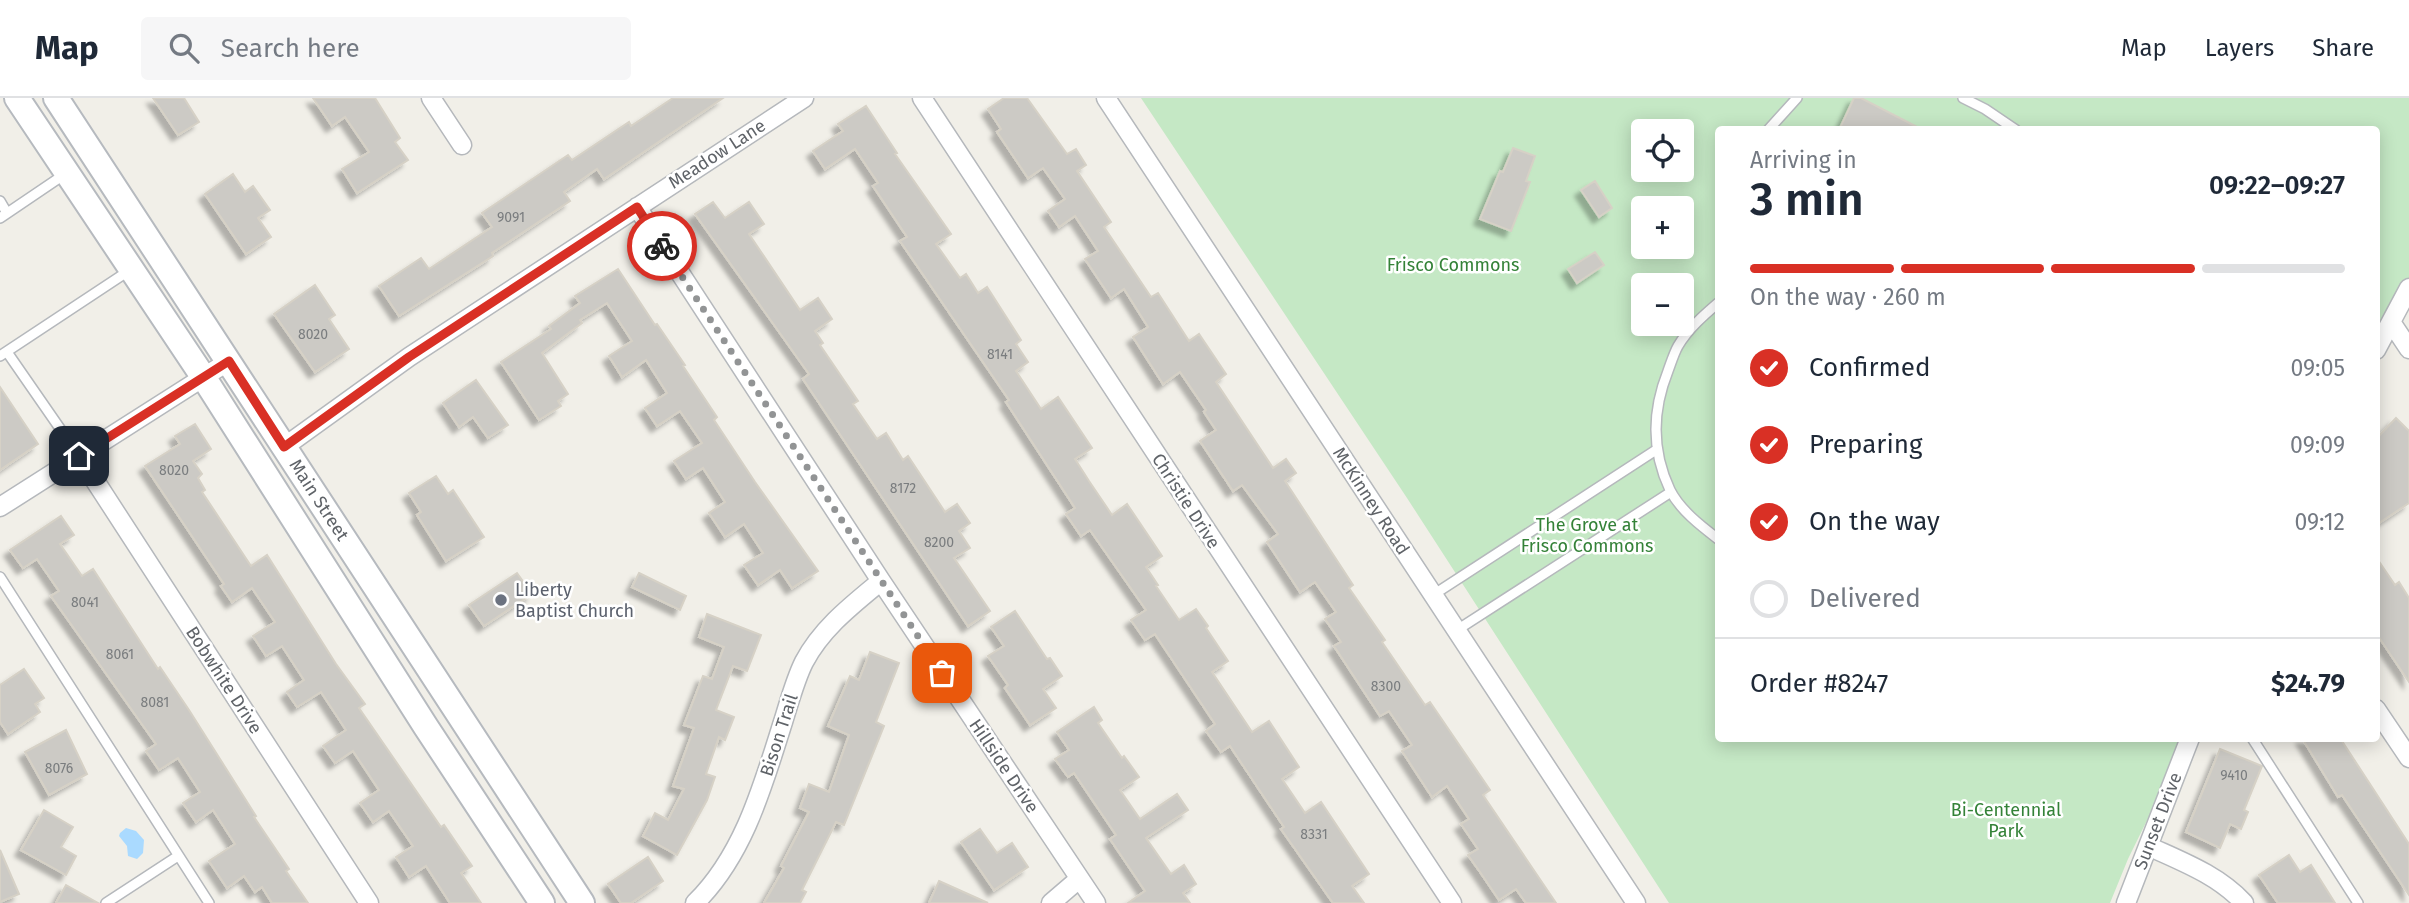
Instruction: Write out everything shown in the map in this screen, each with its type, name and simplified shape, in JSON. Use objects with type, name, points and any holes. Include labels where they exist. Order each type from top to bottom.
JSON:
[{"type":"main road","name":"Main Street","points":[[17,98],[204,378],[426,727],[542,903]]},
{"type":"main road","name":"Main Street","points":[[56,98],[582,903]]},
{"type":"main road","points":[[65,173],[93,155]]},
{"type":"main road","points":[[426,727],[454,708]]},
{"type":"street","points":[[432,98],[462,145]]},
{"type":"street","name":"Meadow Lane","points":[[284,447],[409,357],[804,98]]},
{"type":"street","name":"Christie Drive","points":[[922,98],[1452,903]]},
{"type":"street","name":"McKinney Road","points":[[1106,98],[1636,903]]},
{"type":"street","name":"Hillside Drive","points":[[637,207],[881,581],[1096,903]]},
{"type":"street","points":[[2380,343],[2409,288]]},
{"type":"street","points":[[2391,322],[2409,349]]},
{"type":"street","points":[[0,507],[229,361]]},
{"type":"street","name":"Bobwhite Drive","points":[[79,456],[369,903]]},
{"type":"street","name":"Bison Trail","points":[[695,903],[731,854],[757,803],[804,663],[823,634],[846,609],[881,581]]},
{"type":"street","points":[[2380,715],[2409,758]]},
{"type":"street","name":"Sunset Drive","points":[[2126,903],[2188,742]]},
{"type":"street","points":[[2148,846],[2210,874],[2230,888],[2244,903]]},
{"type":"street","points":[[1051,903],[1079,879]]},
{"type":"lane","points":[[1772,126],[1797,98]]},
{"type":"lane","points":[[1963,98],[2010,126]]},
{"type":"lane","points":[[0,201],[4,216],[65,173]]},
{"type":"lane","points":[[79,456],[3,354],[130,270]]},
{"type":"lane","points":[[1715,306],[1678,346],[1661,389],[1654,429],[1656,450],[1671,492],[1697,523],[1715,537]]},
{"type":"lane","points":[[1433,595],[1656,450]]},
{"type":"lane","points":[[1457,630],[1671,492]]},
{"type":"lane","points":[[0,577],[209,903]]},
{"type":"lane","points":[[2255,742],[2358,903]]},
{"type":"lane","points":[[106,903],[178,856]]},
{"type":"green space","points":[[1141,98],[2409,98],[2409,286],[2380,346],[2380,126],[1715,126],[1715,742],[2186,742],[2128,859],[2110,903],[1669,903],[1407,498]]},
{"type":"water","points":[[126,828],[136,831],[144,840],[143,853],[137,859],[128,856],[127,846],[119,836]]},
{"type":"building","points":[[153,98],[184,98],[199,122],[178,135]]},
{"type":"building","points":[[313,98],[375,98],[400,138],[395,142],[408,160],[357,193],[342,169],[369,152],[345,117],[332,126]]},
{"type":"building","points":[[673,98],[723,98],[604,179],[597,169],[564,192],[570,201],[492,253],[493,256],[399,316],[379,286],[421,258],[429,269],[492,227],[482,213],[568,155],[572,160],[629,122],[631,126]]},
{"type":"building","points":[[1004,98],[1027,98],[1067,154],[1076,149],[1086,165],[1077,171],[1111,222],[1104,227],[1151,297],[1158,293],[1189,341],[1199,334],[1226,374],[1216,382],[1273,468],[1286,459],[1296,473],[1285,481],[1353,585],[1349,588],[1425,705],[1430,702],[1490,790],[1483,795],[1556,903],[1526,903],[1516,889],[1499,900],[1468,855],[1478,849],[1461,824],[1469,819],[1447,786],[1432,797],[1402,751],[1412,745],[1389,711],[1380,716],[1334,646],[1341,642],[1325,619],[1336,612],[1315,582],[1300,592],[1267,542],[1278,534],[1242,485],[1233,491],[1200,441],[1216,430],[1204,412],[1206,410],[1180,372],[1163,384],[1133,337],[1148,327],[1124,289],[1111,298],[1085,259],[1098,251],[1075,216],[1059,227],[1048,211],[1065,199],[1043,168],[1028,178],[997,132],[1001,129],[988,109]]},
{"type":"building","points":[[1854,98],[1861,98],[1915,126],[1841,126]]},
{"type":"building","points":[[866,106],[897,153],[895,154],[951,234],[936,244],[960,278],[966,274],[978,293],[987,287],[1021,340],[1016,344],[1028,362],[1016,371],[1041,409],[1058,397],[1092,448],[1075,459],[1089,481],[1112,515],[1127,504],[1162,556],[1146,567],[1158,585],[1156,586],[1179,620],[1196,609],[1208,626],[1206,628],[1228,661],[1212,672],[1252,732],[1269,721],[1299,767],[1282,779],[1305,813],[1321,802],[1369,874],[1352,886],[1364,903],[1333,903],[1281,829],[1284,827],[1230,746],[1221,752],[1206,731],[1215,724],[1155,634],[1145,640],[1131,620],[1146,610],[1090,530],[1081,536],[1066,514],[1075,508],[1006,402],[1009,400],[900,241],[907,237],[873,186],[878,183],[855,149],[825,169],[813,151],[843,131],[838,124]]},
{"type":"building","points":[[1513,148],[1535,156],[1526,181],[1530,182],[1511,231],[1480,219]]},
{"type":"building","points":[[233,174],[245,192],[253,186],[270,210],[258,218],[271,237],[246,254],[205,194]]},
{"type":"building","points":[[1595,181],[1612,208],[1599,217],[1581,190]]},
{"type":"building","points":[[713,202],[725,218],[749,202],[764,224],[749,234],[800,310],[818,298],[832,319],[815,331],[823,343],[820,345],[858,401],[853,404],[877,439],[886,433],[903,460],[908,456],[945,512],[957,504],[970,523],[959,531],[970,548],[954,558],[990,611],[968,626],[803,379],[809,374],[695,214]]},
{"type":"building","points":[[1595,252],[1604,265],[1577,283],[1568,269]]},
{"type":"building","points":[[618,269],[685,365],[683,366],[717,417],[714,420],[755,482],[818,571],[792,588],[780,570],[758,585],[744,565],[763,553],[744,524],[725,537],[709,513],[725,502],[703,468],[686,479],[674,461],[702,443],[680,411],[657,426],[645,408],[667,393],[646,360],[622,377],[609,356],[632,341],[607,303],[580,320],[582,323],[542,353],[568,394],[558,401],[561,406],[539,420],[501,362],[551,329],[549,326],[580,303],[575,296]]},
{"type":"building","points":[[315,285],[335,315],[329,319],[349,349],[315,372],[274,314]]},
{"type":"building","points":[[476,380],[508,425],[488,438],[473,417],[459,427],[443,403]]},
{"type":"building","points":[[0,387],[38,444],[0,470]]},
{"type":"building","points":[[2396,418],[2409,431],[2409,503],[2380,522],[2380,435]]},
{"type":"building","points":[[195,424],[211,449],[193,461],[202,474],[198,478],[205,490],[202,492],[251,566],[267,555],[336,664],[365,704],[359,708],[441,827],[444,825],[472,866],[461,873],[481,903],[450,903],[426,866],[409,877],[396,857],[413,846],[389,811],[373,822],[360,803],[379,790],[353,751],[335,763],[323,746],[346,730],[321,692],[297,707],[287,692],[304,680],[282,646],[266,656],[253,636],[275,622],[252,588],[232,602],[221,586],[224,584],[145,466],[180,444],[175,436]]},
{"type":"building","points":[[436,476],[448,494],[453,490],[484,537],[446,561],[417,515],[421,512],[409,493]]},
{"type":"building","points":[[61,516],[74,535],[60,544],[82,576],[93,569],[158,669],[160,667],[189,710],[308,903],[272,903],[262,887],[255,892],[244,876],[227,888],[209,861],[235,844],[213,810],[196,822],[183,803],[200,792],[178,758],[159,770],[146,751],[156,744],[51,596],[59,591],[37,559],[23,568],[10,550]]},
{"type":"building","points":[[2380,563],[2395,585],[2399,582],[2409,598],[2409,682],[2380,639]]},
{"type":"building","name":"Liberty Baptist Church","points":[[517,573],[532,594],[484,626],[469,605]]},
{"type":"building","points":[[639,573],[686,596],[680,610],[632,587]]},
{"type":"building","points":[[1015,611],[1047,659],[1050,658],[1062,676],[1043,689],[1056,708],[1030,725],[1005,688],[1008,685],[988,656],[1004,646],[991,627]]},
{"type":"building","points":[[707,614],[761,635],[747,671],[733,666],[716,710],[734,717],[725,740],[719,737],[706,774],[715,777],[707,800],[677,855],[643,836],[655,813],[668,820],[684,789],[673,786],[694,728],[684,725],[703,676],[712,679],[724,647],[699,637]]},
{"type":"building","points":[[870,652],[899,663],[876,722],[884,726],[844,825],[836,822],[802,890],[806,892],[800,903],[764,903],[784,868],[781,866],[809,812],[800,808],[809,784],[829,792],[849,735],[828,726],[850,676],[859,680]]},
{"type":"building","points":[[24,669],[44,698],[35,704],[40,712],[8,734],[0,722],[0,685]]},
{"type":"building","points":[[1094,707],[1102,720],[1098,723],[1139,777],[1120,790],[1140,819],[1177,794],[1188,810],[1146,838],[1171,874],[1184,865],[1196,884],[1183,893],[1190,903],[1128,903],[1145,891],[1110,839],[1116,835],[1074,773],[1068,777],[1055,759],[1069,750],[1057,732]]},
{"type":"building","points":[[66,730],[87,774],[49,795],[25,752]]},
{"type":"building","points":[[2304,742],[2343,742],[2409,844],[2409,895],[2342,795],[2338,797]]},
{"type":"building","points":[[2220,749],[2262,766],[2244,810],[2248,812],[2241,829],[2230,824],[2220,848],[2186,832]]},
{"type":"building","points":[[44,810],[73,827],[61,847],[76,856],[66,875],[21,850]]},
{"type":"building","points":[[980,829],[997,853],[1012,843],[1028,867],[994,890],[961,842]]},
{"type":"building","points":[[0,850],[19,894],[0,902]]},
{"type":"building","points":[[2289,855],[2300,872],[2311,865],[2335,903],[2278,903],[2259,875]]},
{"type":"building","points":[[648,857],[663,881],[631,903],[621,903],[608,884]]},
{"type":"building","points":[[939,881],[988,903],[929,903]]},
{"type":"building","points":[[66,885],[98,903],[56,903]]},
{"type":"way so far","points":[[662,246],[942,673]]},
{"type":"place","name":"Liberty Baptist Church","points":[[501,600]]},
{"type":"route","points":[[79,456],[229,361],[284,447],[409,357],[637,207],[662,246]]},
{"type":"park label","name":"Frisco Commons","points":[[1453,265]]},
{"type":"park label","name":"The Grove at Frisco Commons","points":[[1587,535]]},
{"type":"park label","name":"Bi-Centennial Park","points":[[2006,820]]}]
